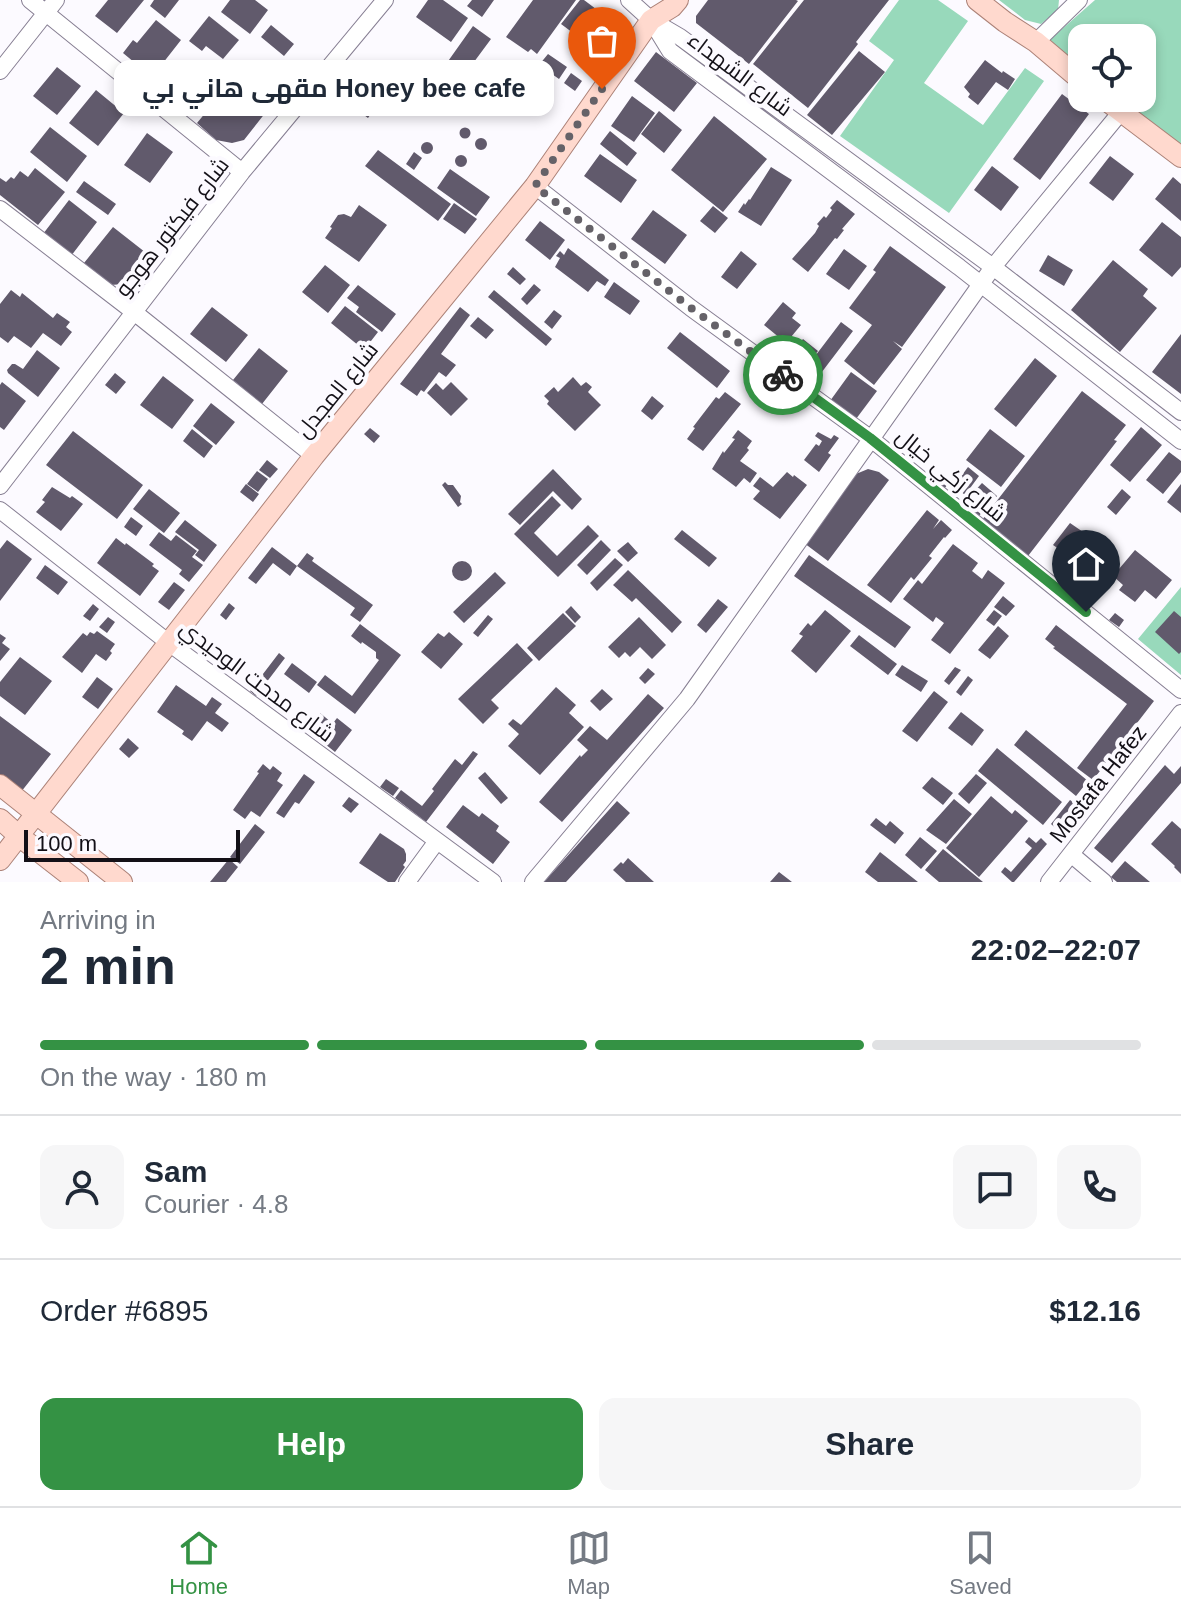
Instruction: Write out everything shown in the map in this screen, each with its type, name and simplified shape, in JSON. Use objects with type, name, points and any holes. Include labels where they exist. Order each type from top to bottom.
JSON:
[{"type":"main road","points":[[651,20],[661,0]]},
{"type":"main road","name":"شارع المجدل","points":[[0,860],[314,456],[535,186],[651,20],[678,0]]},
{"type":"main road","points":[[977,0],[1068,69]]},
{"type":"main road","points":[[1120,113],[1181,157]]},
{"type":"main road","points":[[0,785],[122,882]]},
{"type":"main road","points":[[0,819],[78,882]]},
{"type":"street","points":[[30,0],[51,6],[242,172]]},
{"type":"street","name":"شارع فيكتور هوجو","points":[[0,486],[242,172],[385,0]]},
{"type":"street","points":[[630,0],[651,20]]},
{"type":"street","points":[[1036,42],[1079,0]]},
{"type":"street","points":[[0,71],[51,6]]},
{"type":"street","name":"شارع الشهداء","points":[[651,20],[680,37],[993,267],[1181,412]]},
{"type":"street","name":"شارع الشهداء","points":[[651,20],[670,51],[981,284],[1181,441]]},
{"type":"street","points":[[533,882],[687,699],[993,267],[1120,113]]},
{"type":"street","name":"شارع زكي خيال","points":[[535,186],[691,308],[870,438],[1181,690]]},
{"type":"street","points":[[0,209],[314,456]]},
{"type":"street","name":"شارع مدحت الوحيدي","points":[[0,510],[169,643],[493,882]]},
{"type":"street","name":"Mostafa Hafez","points":[[1049,882],[1181,713]]},
{"type":"street","points":[[407,882],[437,841]]},
{"type":"street","points":[[1072,855],[1104,882]]},
{"type":"green space","points":[[899,0],[938,0],[968,21],[924,83],[983,125],[1025,68],[1044,81],[949,213],[840,136],[894,60],[869,41]]},
{"type":"green space","points":[[999,0],[1059,0],[1058,10],[1041,24],[1025,20]]},
{"type":"green space","points":[[1095,0],[1181,0],[1181,150],[1131,112],[1156,112],[1156,24],[1068,24],[1068,63],[1045,44]]},
{"type":"green space","points":[[1181,587],[1181,675],[1138,639]]},
{"type":"building","points":[[108,0],[144,0],[117,33],[95,16]]},
{"type":"building","points":[[154,0],[179,0],[165,18],[150,6]]},
{"type":"building","points":[[230,0],[255,0],[268,10],[250,34],[221,12]]},
{"type":"building","points":[[428,0],[443,0],[468,18],[451,42],[416,17]]},
{"type":"building","points":[[472,0],[494,0],[482,17],[467,6]]},
{"type":"building","points":[[533,0],[576,0],[537,54],[531,49],[528,52],[506,37]]},
{"type":"building","points":[[580,0],[616,24],[596,50],[561,24]]},
{"type":"building","points":[[708,0],[798,1],[749,64],[696,23],[696,16]]},
{"type":"building","points":[[804,0],[889,0],[808,108],[753,64]]},
{"type":"building","points":[[209,16],[239,40],[223,59],[206,46],[202,51],[189,41]]},
{"type":"building","points":[[156,20],[181,40],[152,77],[123,53],[133,40],[137,43]]},
{"type":"building","points":[[271,25],[294,44],[284,56],[261,37]]},
{"type":"building","points":[[473,26],[491,39],[451,93],[434,81]]},
{"type":"building","points":[[859,51],[885,72],[832,135],[807,115]]},
{"type":"building","points":[[656,52],[697,83],[674,112],[634,81]]},
{"type":"building","points":[[548,54],[567,67],[559,79],[539,65]]},
{"type":"building","points":[[985,60],[1015,79],[1008,90],[996,82],[978,105],[968,97],[970,94],[964,87]]},
{"type":"building","points":[[57,67],[81,86],[57,115],[33,96]]},
{"type":"building","points":[[164,72],[174,80],[161,96],[151,88]]},
{"type":"building","points":[[571,73],[582,81],[575,91],[564,83]]},
{"type":"building","points":[[369,77],[387,91],[368,118],[349,104]]},
{"type":"building","points":[[230,83],[266,112],[244,140],[232,143],[216,140],[197,123]]},
{"type":"building","points":[[96,90],[124,113],[98,146],[69,123]]},
{"type":"building","points":[[1062,94],[1068,98],[1068,112],[1089,114],[1040,180],[1013,159]]},
{"type":"building","points":[[632,96],[655,113],[634,142],[611,126]]},
{"type":"building","points":[[659,111],[682,130],[664,153],[641,134]]},
{"type":"building","points":[[714,116],[767,159],[723,212],[671,170]]},
{"type":"building","points":[[50,127],[87,156],[67,182],[30,152]]},
{"type":"building","points":[[465,127],[471,133],[465,139],[459,133]]},
{"type":"building","points":[[610,131],[637,153],[627,166],[600,144]]},
{"type":"building","points":[[147,133],[173,152],[150,183],[124,165]]},
{"type":"building","points":[[481,138],[487,144],[481,150],[475,144]]},
{"type":"building","points":[[422,143],[432,143],[432,153],[422,153]]},
{"type":"building","points":[[378,150],[451,204],[438,221],[365,166]]},
{"type":"building","points":[[414,152],[422,158],[414,170],[406,164]]},
{"type":"building","points":[[600,154],[637,180],[621,203],[584,176]]},
{"type":"building","points":[[461,155],[467,161],[461,167],[455,161]]},
{"type":"building","points":[[1110,156],[1134,174],[1113,201],[1089,183]]},
{"type":"building","points":[[992,166],[1019,187],[1001,211],[974,190]]},
{"type":"building","points":[[771,167],[792,180],[761,226],[738,212],[750,200]]},
{"type":"building","points":[[35,168],[65,192],[38,225],[0,195],[0,178],[6,182],[11,177],[14,179],[20,171],[28,177]]},
{"type":"building","points":[[450,169],[490,197],[476,216],[437,188]]},
{"type":"building","points":[[1173,177],[1181,184],[1181,221],[1155,199]]},
{"type":"building","points":[[84,181],[116,204],[108,215],[76,192]]},
{"type":"building","points":[[69,200],[97,222],[71,256],[43,234]]},
{"type":"building","points":[[837,200],[855,214],[808,272],[792,259],[815,233],[817,224],[824,216],[826,218]]},
{"type":"building","points":[[454,203],[477,219],[465,234],[443,219]]},
{"type":"building","points":[[359,205],[387,225],[359,262],[325,238],[338,215],[351,217]]},
{"type":"building","points":[[713,206],[728,218],[715,233],[700,221]]},
{"type":"building","points":[[653,210],[687,235],[665,264],[631,239]]},
{"type":"building","points":[[540,221],[565,240],[550,260],[525,240]]},
{"type":"building","points":[[1162,222],[1181,237],[1181,267],[1172,277],[1139,250]]},
{"type":"building","points":[[113,227],[150,256],[125,284],[110,285],[84,263]]},
{"type":"building","points":[[890,246],[946,287],[902,347],[893,341],[902,349],[874,385],[844,361],[872,325],[849,308],[876,272],[873,270]]},
{"type":"building","points":[[568,248],[609,280],[605,286],[597,281],[588,292],[555,267],[560,258],[556,256],[560,251],[564,255]]},
{"type":"building","points":[[844,249],[867,266],[849,290],[826,274]]},
{"type":"building","points":[[741,251],[757,264],[737,289],[721,277]]},
{"type":"building","points":[[1048,255],[1073,270],[1064,286],[1039,271]]},
{"type":"building","points":[[1113,260],[1148,289],[1143,296],[1157,308],[1120,352],[1071,310]]},
{"type":"building","points":[[325,265],[350,285],[328,313],[302,292]]},
{"type":"building","points":[[513,267],[526,279],[520,285],[507,274]]},
{"type":"building","points":[[614,282],[640,301],[630,315],[604,297]]},
{"type":"building","points":[[534,284],[541,290],[527,305],[521,299]]},
{"type":"building","points":[[358,285],[396,314],[382,332],[356,312],[359,307],[347,298]]},
{"type":"building","points":[[11,290],[20,297],[22,293],[53,318],[57,313],[70,322],[66,327],[72,332],[61,346],[43,333],[31,348],[14,336],[8,343],[0,337],[0,304]]},
{"type":"building","points":[[494,290],[552,339],[546,346],[488,297]]},
{"type":"building","points":[[783,302],[796,313],[792,318],[801,325],[786,343],[764,325]]},
{"type":"building","points":[[345,306],[378,332],[364,350],[331,323]]},
{"type":"building","points":[[212,307],[248,335],[226,362],[190,334]]},
{"type":"building","points":[[460,307],[470,315],[441,354],[456,365],[446,377],[439,372],[424,392],[421,390],[417,396],[400,384]]},
{"type":"building","points":[[554,310],[562,316],[552,329],[544,322]]},
{"type":"building","points":[[478,317],[494,330],[486,339],[470,326]]},
{"type":"building","points":[[841,322],[853,331],[812,385],[800,376]]},
{"type":"building","points":[[680,332],[730,371],[717,388],[667,348]]},
{"type":"building","points":[[1181,334],[1181,394],[1152,372]]},
{"type":"building","points":[[803,339],[818,351],[798,374],[780,360]]},
{"type":"building","points":[[259,348],[288,371],[262,404],[233,380]]},
{"type":"building","points":[[37,350],[60,368],[38,397],[7,370],[12,364],[23,369]]},
{"type":"building","points":[[1035,358],[1057,376],[1016,427],[994,409]]},
{"type":"building","points":[[851,372],[877,391],[856,419],[830,401]]},
{"type":"building","points":[[115,373],[126,382],[116,394],[105,385]]},
{"type":"building","points":[[163,376],[194,400],[172,429],[140,405]]},
{"type":"building","points":[[573,377],[581,386],[586,382],[592,387],[588,392],[601,405],[575,431],[547,404],[549,401],[544,396],[554,387],[558,392]]},
{"type":"building","points":[[2,382],[26,401],[4,430],[0,427]]},
{"type":"building","points":[[451,382],[468,399],[451,416],[427,393],[436,383],[443,390]]},
{"type":"building","points":[[1082,391],[1126,425],[1028,556],[982,520]]},
{"type":"building","points":[[725,392],[741,404],[703,451],[687,439],[716,397],[719,399]]},
{"type":"building","points":[[652,396],[664,406],[652,420],[641,411]]},
{"type":"building","points":[[211,403],[235,422],[216,445],[193,426]]},
{"type":"building","points":[[1141,427],[1162,445],[1130,482],[1110,465]]},
{"type":"building","points":[[370,428],[380,436],[374,443],[364,434]]},
{"type":"building","points":[[192,429],[213,446],[204,458],[183,441]]},
{"type":"building","points":[[990,429],[1025,456],[1001,487],[966,460]]},
{"type":"building","points":[[738,430],[752,441],[740,461],[757,473],[750,483],[744,478],[736,487],[712,469],[735,439],[732,438]]},
{"type":"building","points":[[73,431],[143,485],[117,519],[46,465]]},
{"type":"building","points":[[818,432],[831,439],[834,435],[839,438],[819,472],[804,460],[822,441],[815,436]]},
{"type":"building","points":[[1169,452],[1181,461],[1181,472],[1163,494],[1146,480]]},
{"type":"building","points":[[267,460],[278,469],[270,478],[259,470]]},
{"type":"building","points":[[968,467],[979,476],[965,495],[954,486]]},
{"type":"building","points":[[553,469],[582,499],[572,510],[553,491],[520,525],[508,514]]},
{"type":"building","points":[[868,469],[879,472],[889,480],[828,561],[804,543],[856,474]]},
{"type":"building","points":[[257,471],[268,479],[258,492],[247,484]]},
{"type":"building","points":[[787,472],[807,485],[780,519],[753,499],[760,491],[753,486],[760,477],[773,487]]},
{"type":"building","points":[[937,473],[949,483],[943,490],[931,480]]},
{"type":"building","points":[[445,482],[453,485],[461,496],[462,504],[458,507],[442,485]]},
{"type":"building","points":[[982,483],[997,496],[977,518],[962,505]]},
{"type":"building","points":[[246,484],[259,494],[253,502],[240,492]]},
{"type":"building","points":[[1181,484],[1181,513],[1167,502]]},
{"type":"building","points":[[52,487],[83,504],[61,531],[36,512]]},
{"type":"building","points":[[149,489],[180,513],[164,533],[133,509]]},
{"type":"building","points":[[1122,489],[1131,497],[1116,515],[1107,507]]},
{"type":"building","points":[[552,496],[561,505],[534,533],[557,556],[588,525],[599,536],[558,577],[514,534]]},
{"type":"building","points":[[927,510],[939,520],[933,529],[941,520],[952,530],[929,556],[932,558],[914,580],[911,577],[891,603],[867,585]]},
{"type":"building","points":[[131,517],[143,526],[136,536],[124,527]]},
{"type":"building","points":[[185,520],[217,545],[204,562],[195,555],[199,550],[175,532]]},
{"type":"building","points":[[1070,523],[1102,545],[1089,561],[1082,556],[1078,562],[1053,545]]},
{"type":"building","points":[[682,530],[717,558],[709,567],[674,539]]},
{"type":"building","points":[[159,532],[171,541],[176,535],[197,551],[192,557],[203,565],[189,582],[179,574],[182,570],[149,545]]},
{"type":"building","points":[[116,538],[154,564],[152,566],[159,571],[140,596],[97,563]]},
{"type":"building","points":[[7,540],[32,559],[0,601],[0,549]]},
{"type":"building","points":[[601,540],[611,550],[587,575],[577,565]]},
{"type":"building","points":[[628,542],[638,553],[628,562],[617,551]]},
{"type":"building","points":[[953,544],[978,563],[972,571],[982,579],[988,570],[1005,583],[950,654],[931,640],[944,623],[936,617],[933,622],[903,599],[918,580],[922,584]]},
{"type":"building","points":[[272,547],[297,566],[290,576],[273,563],[256,584],[248,578]]},
{"type":"building","points":[[1135,550],[1172,580],[1156,599],[1145,590],[1135,602],[1119,590],[1123,585],[1113,576]]},
{"type":"building","points":[[307,553],[314,558],[312,561],[373,605],[360,622],[350,615],[355,608],[297,566]]},
{"type":"building","points":[[809,555],[911,627],[895,648],[794,576]]},
{"type":"building","points":[[615,558],[623,565],[597,591],[590,583]]},
{"type":"building","points":[[462,561],[469,564],[472,571],[469,578],[462,581],[455,578],[452,571],[455,564]]},
{"type":"building","points":[[45,565],[68,582],[58,595],[36,578]]},
{"type":"building","points":[[628,570],[682,622],[672,633],[636,598],[632,602],[613,585]]},
{"type":"building","points":[[495,572],[506,583],[464,623],[453,612]]},
{"type":"building","points":[[1092,577],[1098,582],[1086,598],[1079,593]]},
{"type":"building","points":[[174,582],[185,590],[169,610],[158,602]]},
{"type":"building","points":[[1093,590],[1100,595],[1091,606],[1085,601]]},
{"type":"building","points":[[1003,596],[1015,606],[1006,616],[994,607]]},
{"type":"building","points":[[718,599],[728,607],[706,633],[697,625]]},
{"type":"building","points":[[229,603],[235,608],[226,620],[220,615]]},
{"type":"building","points":[[93,604],[99,609],[90,621],[83,616]]},
{"type":"building","points":[[571,606],[581,617],[575,623],[565,612]]},
{"type":"building","points":[[825,610],[851,631],[816,673],[791,651],[803,636],[799,634],[808,623],[811,626]]},
{"type":"building","points":[[994,610],[1002,616],[994,626],[986,620]]},
{"type":"building","points":[[1174,611],[1181,617],[1179,654],[1155,632]]},
{"type":"building","points":[[563,613],[576,626],[539,661],[527,648]]},
{"type":"building","points":[[1115,613],[1124,620],[1119,627],[1109,620]]},
{"type":"building","points":[[488,615],[493,619],[478,637],[473,633]]},
{"type":"building","points":[[108,617],[115,622],[107,633],[99,627]]},
{"type":"building","points":[[639,617],[666,645],[652,659],[640,647],[630,657],[625,652],[619,658],[608,647]]},
{"type":"building","points":[[360,624],[401,655],[355,714],[317,685],[325,675],[352,696],[379,660],[376,652],[351,636]]},
{"type":"building","points":[[1056,625],[1154,701],[1093,780],[1077,768],[1127,704],[1053,648],[1045,639]]},
{"type":"building","points":[[998,626],[1009,636],[990,659],[978,650]]},
{"type":"building","points":[[97,631],[115,644],[110,651],[112,653],[106,661],[96,654],[82,673],[62,657],[83,633],[87,636]]},
{"type":"building","points":[[449,632],[463,644],[441,669],[421,652],[438,633],[444,637]]},
{"type":"building","points":[[0,634],[6,638],[2,643],[10,649],[0,661]]},
{"type":"building","points":[[859,635],[897,664],[888,675],[850,646]]},
{"type":"building","points":[[517,643],[533,660],[491,700],[499,708],[483,724],[458,699]]},
{"type":"building","points":[[279,653],[285,658],[256,696],[250,691]]},
{"type":"building","points":[[20,657],[52,681],[25,715],[0,696],[0,682]]},
{"type":"building","points":[[292,663],[317,682],[309,693],[284,674]]},
{"type":"building","points":[[902,665],[928,681],[921,692],[895,675]]},
{"type":"building","points":[[955,667],[961,670],[949,685],[944,681]]},
{"type":"building","points":[[648,668],[655,674],[645,684],[639,678]]},
{"type":"building","points":[[968,676],[973,680],[961,696],[956,692]]},
{"type":"building","points":[[97,677],[113,689],[98,709],[82,697]]},
{"type":"building","points":[[176,685],[206,706],[212,697],[222,704],[215,713],[229,723],[222,732],[207,721],[192,741],[182,734],[184,731],[157,712]]},
{"type":"building","points":[[556,687],[576,705],[569,713],[584,727],[540,775],[508,746],[519,734],[508,724],[513,719],[521,725]]},
{"type":"building","points":[[602,689],[613,699],[600,711],[590,701]]},
{"type":"building","points":[[934,691],[948,702],[917,742],[902,731]]},
{"type":"building","points":[[648,694],[664,708],[562,822],[539,802],[588,750],[577,740],[590,726],[607,740]]},
{"type":"building","points":[[304,709],[314,716],[303,729],[294,722]]},
{"type":"building","points":[[961,712],[984,730],[972,746],[948,728]]},
{"type":"building","points":[[320,713],[331,722],[326,728],[315,720]]},
{"type":"building","points":[[0,716],[51,754],[21,792],[0,782]]},
{"type":"building","points":[[337,718],[352,730],[335,752],[320,740]]},
{"type":"building","points":[[1026,730],[1088,781],[1076,796],[1014,745]]},
{"type":"building","points":[[128,738],[139,748],[129,758],[119,749]]},
{"type":"building","points":[[997,748],[1062,802],[1043,825],[978,771]]},
{"type":"building","points":[[473,751],[478,754],[426,822],[395,798],[401,790],[422,806],[455,759],[462,765]]},
{"type":"building","points":[[263,764],[270,770],[273,766],[282,773],[277,781],[283,785],[260,817],[251,811],[245,819],[233,810]]},
{"type":"building","points":[[1165,765],[1174,774],[1181,766],[1181,783],[1112,863],[1094,848]]},
{"type":"building","points":[[485,772],[508,798],[501,804],[478,778]]},
{"type":"building","points":[[304,774],[315,782],[284,818],[276,813]]},
{"type":"building","points":[[976,774],[987,783],[969,804],[958,794]]},
{"type":"building","points":[[932,777],[953,793],[943,805],[922,788]]},
{"type":"building","points":[[386,779],[399,788],[393,796],[380,787]]},
{"type":"building","points":[[991,796],[1012,814],[1015,810],[1028,821],[979,877],[946,848]]},
{"type":"building","points":[[349,797],[359,804],[351,813],[342,806]]},
{"type":"building","points":[[954,799],[972,814],[946,844],[926,830]]},
{"type":"building","points":[[1070,800],[1079,806],[1059,831],[1051,824]]},
{"type":"building","points":[[617,801],[630,813],[566,882],[544,882]]},
{"type":"building","points":[[463,805],[479,817],[482,813],[499,826],[496,831],[510,842],[493,864],[446,827]]},
{"type":"building","points":[[876,818],[886,826],[890,821],[904,833],[895,844],[870,825]]},
{"type":"building","points":[[1172,821],[1181,829],[1181,874],[1151,844]]},
{"type":"building","points":[[255,824],[265,832],[240,864],[230,857]]},
{"type":"building","points":[[380,833],[404,849],[406,854],[405,867],[395,882],[388,882],[359,863]]},
{"type":"building","points":[[920,837],[937,851],[921,869],[905,855]]},
{"type":"building","points":[[1029,837],[1036,843],[1041,838],[1047,844],[1012,882],[1001,872],[1005,867],[1011,872],[1032,848],[1025,842]]},
{"type":"building","points":[[943,849],[983,882],[939,882],[925,870]]},
{"type":"building","points":[[880,852],[918,882],[878,882],[865,872]]},
{"type":"building","points":[[628,858],[654,882],[626,882],[613,870]]},
{"type":"building","points":[[229,859],[238,867],[226,882],[210,882]]},
{"type":"building","points":[[1125,861],[1150,882],[1117,882],[1111,877]]},
{"type":"building","points":[[779,872],[792,882],[770,882]]},
{"type":"way so far","points":[[602,89],[535,186],[691,308],[783,375]]},
{"type":"place","name":"مقهى هاني بي Honey bee cafe","points":[[602,89]]},
{"type":"route","points":[[783,375],[870,438],[1086,612]]}]
